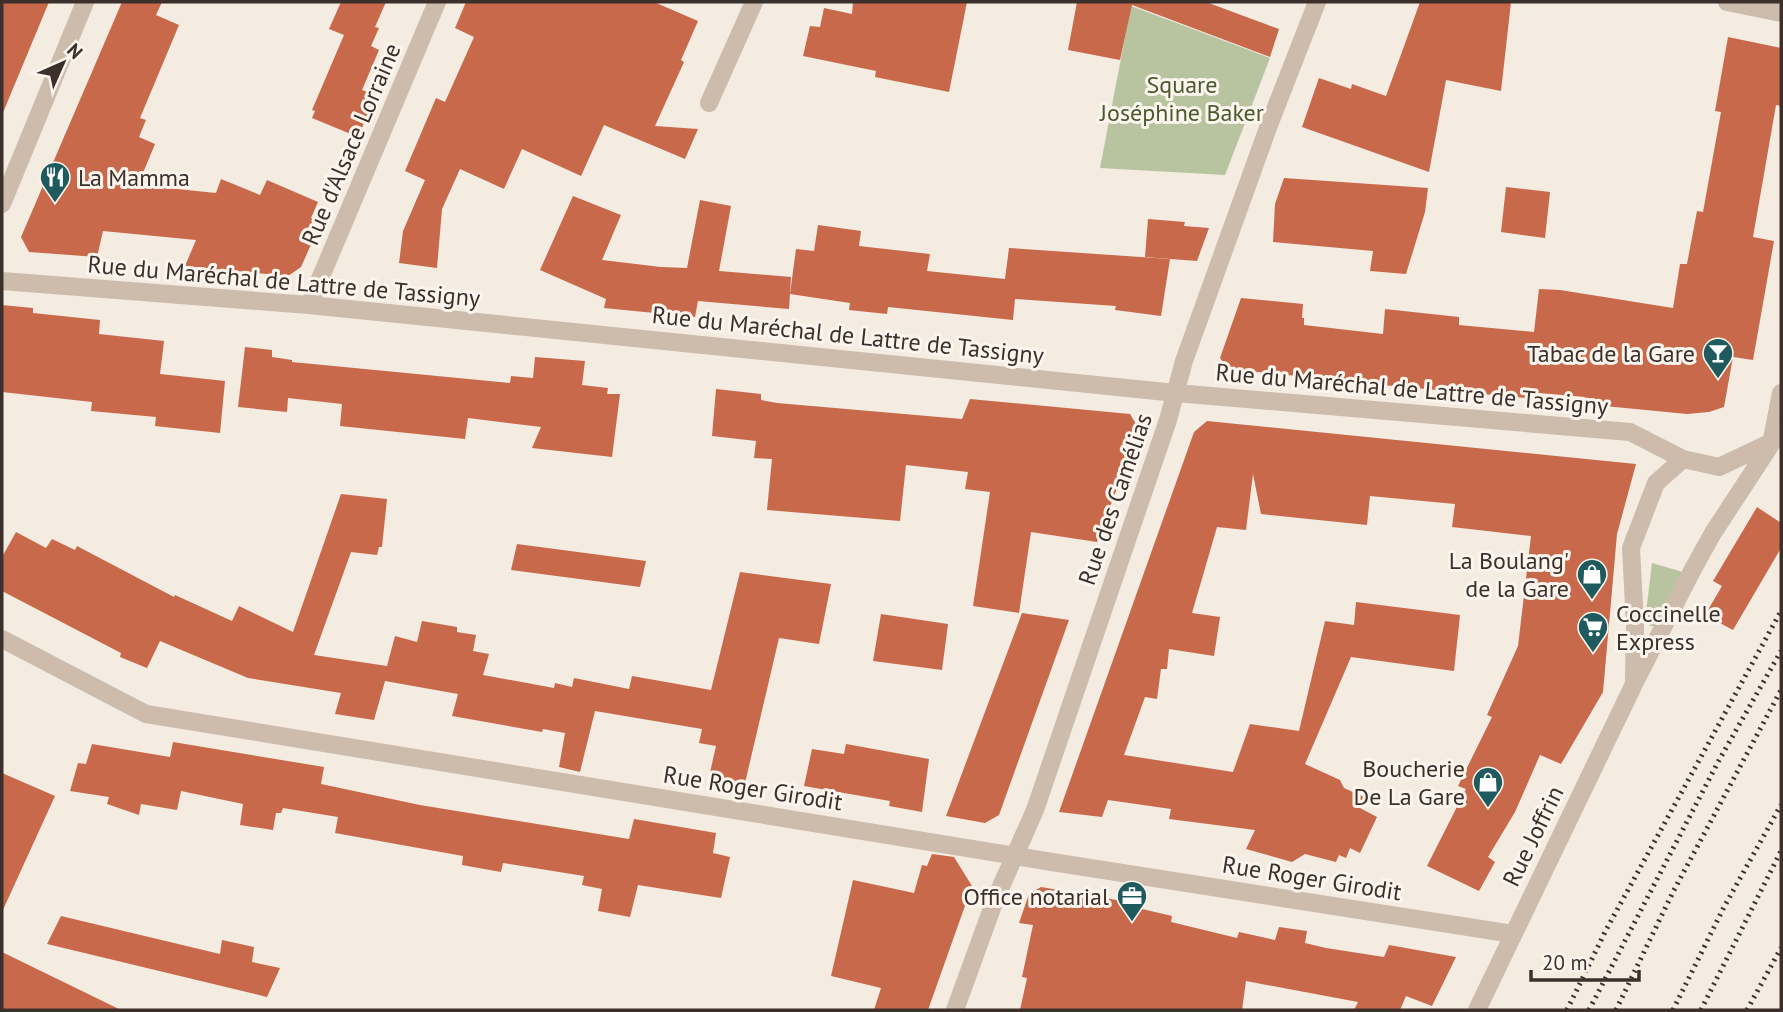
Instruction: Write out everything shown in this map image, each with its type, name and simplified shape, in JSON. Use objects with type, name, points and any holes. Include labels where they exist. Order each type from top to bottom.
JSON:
[{"type":"street","points":[[2,204],[85,2]]},
{"type":"street","name":"Rue d'Alsace Lorraine","points":[[309,305],[437,2]]},
{"type":"street","points":[[709,103],[754,2]]},
{"type":"street","name":"Rue des Camélias","points":[[955,1010],[995,900],[1035,810],[1176,393],[1184,361],[1317,2]]},
{"type":"street","points":[[1727,2],[1781,13]]},
{"type":"street","name":"Rue du Maréchal de Lattre de Tassigny","points":[[2,281],[309,305],[1176,393],[1630,432],[1684,460],[1719,467],[1776,436]]},
{"type":"street","points":[[1776,436],[1781,393]]},
{"type":"street","name":"Rue Joffrin","points":[[1477,1010],[1634,684],[1713,533],[1776,436]]},
{"type":"street","points":[[1634,684],[1635,625],[1631,548],[1656,483],[1684,460]]},
{"type":"street","name":"Rue Roger Girodit","points":[[2,639],[146,713],[1015,856],[1513,934]]},
{"type":"green space","name":"Square Joséphine Baker","points":[[1131,6],[1270,58],[1225,175],[1100,168]]},
{"type":"green space","points":[[1652,563],[1683,572],[1657,626],[1650,626],[1645,621]]},
{"type":"building","points":[[2,2],[49,2],[2,115]]},
{"type":"building","points":[[122,2],[162,2],[156,15],[179,25],[140,118],[146,120],[139,137],[155,144],[138,185],[216,193],[221,179],[260,195],[267,180],[318,202],[311,218],[321,222],[301,267],[288,276],[185,266],[196,240],[103,231],[97,257],[29,252],[21,237]]},
{"type":"building","points":[[341,2],[386,2],[375,27],[379,28],[371,46],[379,50],[362,90],[376,95],[358,137],[312,118],[315,111],[312,110],[344,35],[329,29]]},
{"type":"building","points":[[466,2],[654,2],[698,21],[681,60],[684,62],[655,126],[698,129],[685,159],[604,125],[581,176],[522,149],[504,189],[460,169],[442,209],[437,268],[399,263],[403,231],[425,180],[405,171],[436,98],[445,102],[474,37],[455,28]]},
{"type":"building","points":[[853,2],[967,2],[949,92],[875,77],[876,71],[803,56],[810,26],[820,27],[824,8],[852,14]]},
{"type":"building","points":[[1077,2],[1206,2],[1279,29],[1270,57],[1132,5],[1120,60],[1068,50]]},
{"type":"building","points":[[1420,2],[1511,2],[1501,91],[1446,80],[1429,172],[1302,127],[1319,78],[1351,89],[1352,84],[1386,96]]},
{"type":"building","points":[[1728,37],[1781,48],[1781,106],[1776,105],[1753,237],[1774,241],[1753,360],[1733,357],[1724,407],[1709,412],[1687,414],[1584,404],[1585,397],[1528,392],[1527,398],[1393,386],[1228,369],[1220,358],[1241,298],[1303,304],[1304,325],[1383,334],[1385,309],[1459,317],[1459,325],[1534,332],[1539,289],[1673,308],[1680,264],[1687,264],[1697,211],[1703,212],[1721,112],[1715,111]]},
{"type":"building","points":[[1284,178],[1428,188],[1425,212],[1406,274],[1370,271],[1373,251],[1273,242],[1275,204]]},
{"type":"building","points":[[1506,187],[1550,192],[1545,238],[1501,232]]},
{"type":"building","points":[[573,196],[621,215],[602,260],[661,267],[687,268],[700,200],[731,206],[719,271],[791,277],[789,309],[698,301],[695,317],[604,308],[606,299],[540,270]]},
{"type":"building","points":[[1148,219],[1185,222],[1184,226],[1209,228],[1197,261],[1145,257]]},
{"type":"building","points":[[818,225],[861,231],[859,246],[930,254],[927,271],[1005,279],[1009,248],[1170,259],[1161,316],[1115,310],[1116,306],[1015,299],[1013,320],[888,307],[887,314],[849,310],[850,303],[790,294],[796,249],[814,251]]},
{"type":"building","points":[[2,305],[33,308],[33,313],[100,320],[99,334],[164,341],[160,374],[225,381],[220,433],[155,426],[156,417],[91,411],[92,402],[2,392]]},
{"type":"building","points":[[245,347],[272,350],[272,357],[292,362],[510,383],[511,376],[533,378],[535,357],[585,361],[582,385],[608,388],[607,394],[620,394],[612,457],[532,448],[541,427],[468,418],[465,439],[340,426],[342,404],[288,398],[287,412],[238,407]]},
{"type":"building","points":[[716,389],[761,394],[761,400],[777,403],[962,419],[970,399],[1130,414],[1139,429],[1097,542],[1031,532],[1019,613],[973,606],[990,492],[965,489],[968,472],[906,465],[900,521],[767,510],[772,459],[754,458],[756,441],[712,436]]},
{"type":"building","points":[[1207,421],[1636,464],[1617,534],[1603,692],[1561,764],[1540,755],[1515,812],[1488,857],[1495,862],[1479,891],[1427,866],[1466,789],[1458,786],[1492,717],[1487,715],[1518,646],[1531,536],[1452,527],[1455,504],[1370,496],[1367,525],[1261,514],[1253,474],[1246,530],[1217,527],[1192,613],[1220,617],[1214,656],[1169,649],[1167,669],[1161,669],[1157,699],[1145,697],[1124,755],[1233,772],[1250,724],[1299,731],[1325,621],[1354,625],[1356,602],[1460,615],[1454,671],[1351,657],[1305,764],[1340,780],[1344,788],[1364,797],[1360,808],[1377,817],[1360,853],[1350,848],[1346,858],[1339,855],[1336,862],[1305,854],[1292,862],[1246,849],[1255,830],[1169,819],[1171,809],[1108,800],[1102,817],[1059,812],[1194,432]]},
{"type":"building","points":[[341,494],[387,499],[382,547],[379,547],[377,555],[351,552],[314,655],[387,666],[395,636],[417,642],[422,621],[457,627],[457,632],[476,635],[473,651],[489,654],[483,675],[554,688],[555,683],[572,687],[574,678],[629,689],[632,676],[711,690],[740,572],[831,584],[819,644],[779,638],[745,783],[709,777],[716,746],[699,743],[702,729],[595,711],[580,772],[559,767],[565,733],[543,729],[542,732],[452,716],[458,694],[385,681],[374,720],[335,714],[341,693],[248,678],[160,641],[147,668],[120,657],[121,653],[2,591],[2,557],[16,532],[46,548],[52,539],[75,550],[77,546],[174,597],[175,595],[232,621],[239,606],[293,632]]},
{"type":"building","points":[[1757,507],[1781,523],[1781,548],[1733,630],[1705,615],[1722,586],[1713,581]]},
{"type":"building","points":[[517,544],[646,561],[640,587],[511,570]]},
{"type":"building","points":[[1022,613],[1069,620],[999,815],[985,823],[946,816]]},
{"type":"building","points":[[881,614],[948,624],[942,670],[873,661]]},
{"type":"building","points":[[173,742],[324,767],[321,784],[420,805],[629,839],[634,819],[716,833],[713,853],[730,857],[721,898],[638,885],[630,917],[598,911],[602,889],[582,885],[584,876],[503,863],[501,872],[462,865],[463,856],[335,833],[338,817],[283,808],[281,813],[276,813],[273,830],[240,825],[243,804],[181,791],[177,810],[141,804],[139,815],[107,804],[109,797],[70,791],[78,763],[86,764],[92,744],[170,757]]},
{"type":"building","points":[[846,744],[929,759],[922,812],[889,806],[890,801],[804,786],[812,749],[844,754]]},
{"type":"building","points":[[2,773],[55,796],[2,912]]},
{"type":"building","points":[[932,854],[954,857],[972,886],[928,1010],[874,1010],[881,988],[831,976],[853,880],[914,893],[922,865],[927,866]]},
{"type":"building","points":[[1041,887],[1122,901],[1121,904],[1172,916],[1171,922],[1237,938],[1239,932],[1275,940],[1279,927],[1307,931],[1305,943],[1326,948],[1384,957],[1389,945],[1456,957],[1432,1006],[1406,996],[1400,1010],[1354,1010],[1358,1002],[1246,981],[1242,1010],[1020,1010],[1027,978],[1022,977],[1033,925],[1019,923],[1029,894]]},
{"type":"building","points":[[61,916],[220,954],[222,940],[254,947],[252,962],[280,968],[267,997],[47,944]]},
{"type":"building","points":[[2,952],[121,1010],[2,1010]]},
{"type":"railway","points":[[1567,1010],[1606,930],[1781,611]]},
{"type":"railway","points":[[1589,1010],[1718,762],[1781,651]]},
{"type":"railway","points":[[1616,1010],[1673,892],[1781,690]]},
{"type":"railway","points":[[1673,1010],[1724,907],[1781,805]]},
{"type":"railway","points":[[1701,1010],[1781,851]]},
{"type":"railway","points":[[1747,1010],[1781,948]]},
{"type":"place","name":"La Mamma","points":[[55,204]]},
{"type":"place","name":"Tabac de la Gare","points":[[1718,380]]},
{"type":"place","name":"La Boulang' de la Gare","points":[[1592,601]]},
{"type":"place","name":"Coccinelle Express","points":[[1593,654]]},
{"type":"place","name":"Boucherie De La Gare","points":[[1488,809]]},
{"type":"place","name":"Office notarial","points":[[1132,923]]}]
